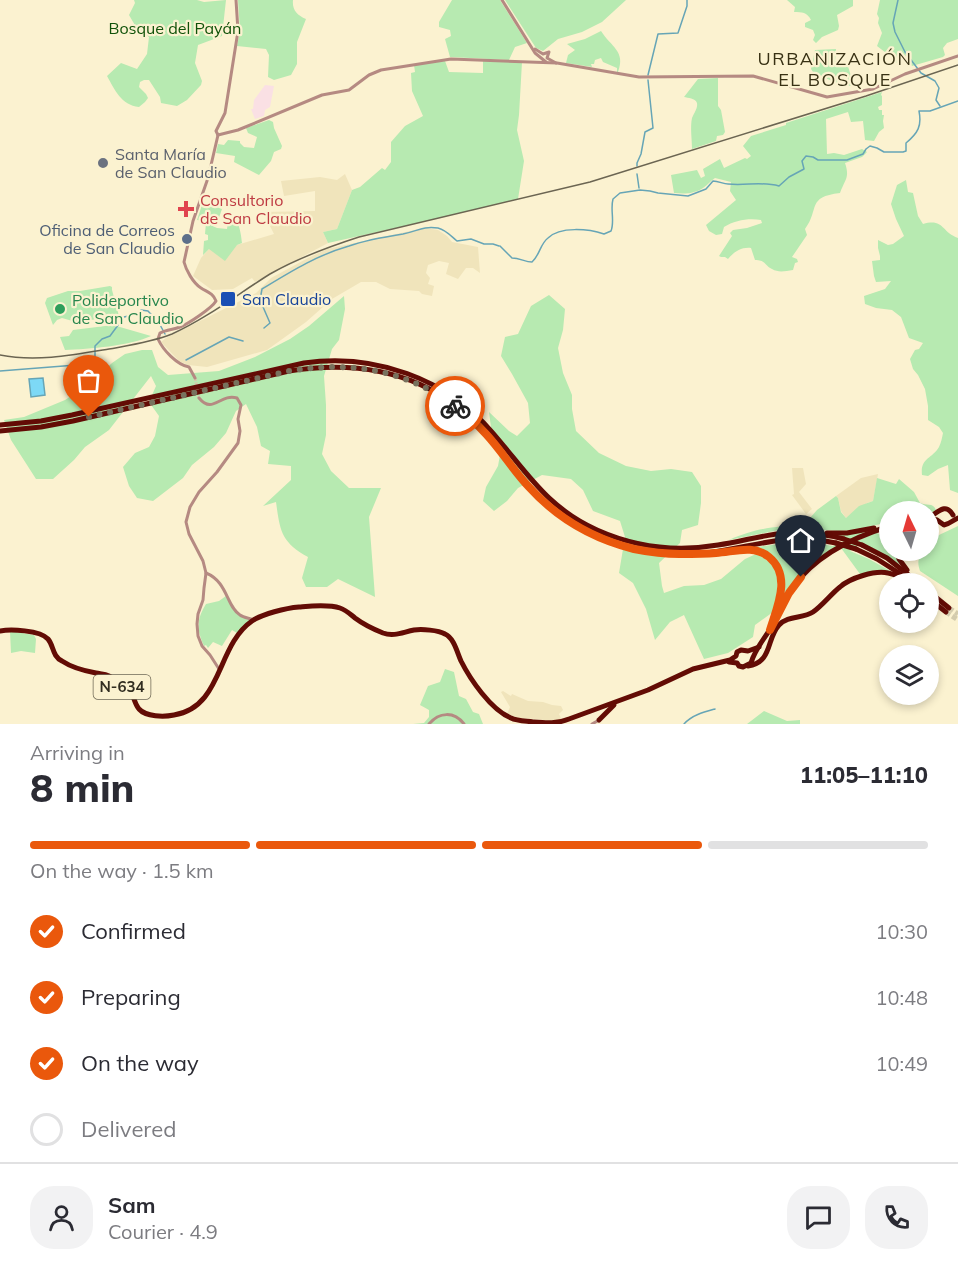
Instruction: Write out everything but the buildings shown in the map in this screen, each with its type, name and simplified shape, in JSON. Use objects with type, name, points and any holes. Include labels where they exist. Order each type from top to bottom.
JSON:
[{"type":"highway","points":[[0,425],[72,415],[304,363],[340,360],[361,362],[399,370],[438,387],[456,399],[490,430],[546,497],[561,509],[597,530],[636,543],[679,549],[718,545],[786,533],[807,533],[844,539],[887,564],[897,573]]},
{"type":"highway","points":[[0,431],[73,421],[306,369],[341,367],[380,371],[417,384],[454,404],[487,435],[536,494],[575,525],[602,538],[635,549],[666,554],[705,554],[748,549],[765,555],[774,562],[782,584],[770,630]]},
{"type":"highway","points":[[939,511],[941,509],[950,510],[955,518],[947,525],[939,522]]},
{"type":"highway","points":[[760,537],[796,531],[847,533],[879,527]]},
{"type":"highway","points":[[754,660],[754,652],[770,630],[792,588],[809,569],[847,543],[879,530]]},
{"type":"highway","points":[[705,554],[792,539],[809,539],[859,547],[887,558],[906,573]]},
{"type":"highway","points":[[900,561],[910,573]]},
{"type":"highway","points":[[736,660],[741,666],[746,666],[767,654],[776,629],[782,622],[788,618],[811,613],[842,585],[863,576],[881,572],[891,573]]},
{"type":"highway","points":[[939,602],[947,610],[939,606]]},
{"type":"highway","points":[[254,620],[296,607],[333,606],[343,609],[362,623],[386,634],[415,630],[442,632],[452,640],[461,662],[480,691],[492,704],[512,719],[548,723],[562,722],[576,717],[658,686],[693,669],[736,660]]},
{"type":"highway","name":"N-634","points":[[0,631],[12,629],[44,636],[49,640],[57,658],[67,664],[111,677],[131,695],[139,710],[145,714],[166,716],[193,709],[202,701],[208,694],[229,651],[240,634],[254,620]]},
{"type":"highway","points":[[736,660],[741,650],[748,651],[759,647]]},
{"type":"highway","points":[[748,651],[754,660]]},
{"type":"highway","points":[[602,716],[624,699]]},
{"type":"highway","points":[[602,707],[602,716]]},
{"type":"highway","points":[[576,717],[595,712],[602,716]]},
{"type":"street","points":[[195,378],[189,368],[179,364],[161,346],[158,339],[160,333],[179,328],[211,308],[216,301],[213,296],[197,285],[184,262],[193,221],[208,178],[218,135],[216,131],[225,113],[238,31],[236,0]]},
{"type":"street","points":[[502,0],[537,56],[551,62]]},
{"type":"street","points":[[534,50],[542,58]]},
{"type":"street","points":[[534,50],[543,54],[549,52],[548,59],[557,63]]},
{"type":"street","points":[[533,62],[537,56]]},
{"type":"street","points":[[218,135],[238,130],[322,96],[349,90],[375,72],[392,67],[451,59],[551,62],[639,77],[753,76],[827,97],[873,89],[918,69],[958,56]]},
{"type":"street","points":[[533,62],[542,58]]},
{"type":"street","points":[[200,398],[205,404],[210,405],[230,397],[237,399],[241,405],[238,419],[240,431],[238,443],[199,492],[186,518],[188,531],[203,561],[206,573],[197,632],[202,646],[220,670]]},
{"type":"street","points":[[206,573],[220,584],[240,616],[254,620]]},
{"type":"street","points":[[429,724],[434,718],[445,715],[456,717],[464,724]]},
{"type":"street","points":[[592,724],[602,716]]},
{"type":"shaded area","points":[[265,85],[274,86],[270,107],[265,110],[264,116],[255,119],[251,109],[253,109],[254,100]]},
{"type":"shaded area","points":[[345,174],[352,190],[337,229],[323,232],[328,243],[255,282],[252,278],[233,289],[212,290],[193,276],[201,258],[209,249],[237,245],[274,234],[263,212],[315,211],[315,191],[284,196],[281,181],[320,177],[337,180]]},
{"type":"shaded area","points":[[424,228],[438,230],[452,242],[478,247],[480,273],[473,268],[466,268],[458,279],[446,274],[449,263],[439,261],[428,265],[426,273],[430,278],[428,284],[434,286],[432,296],[419,291],[390,289],[376,282],[361,282],[332,299],[306,322],[267,350],[207,367],[188,365],[179,361],[161,342],[256,293],[271,278],[327,249]]},
{"type":"shaded area","points":[[792,468],[803,468],[806,484],[799,492],[812,509],[806,514],[792,495],[794,494]]},
{"type":"shaded area","points":[[878,474],[873,501],[846,518],[836,496],[861,478]]},
{"type":"shaded area","points":[[501,692],[528,701],[561,706],[563,710],[559,714],[562,720],[519,718],[507,714],[510,707]]},
{"type":"green space","name":"Bosque del Payán","points":[[134,0],[204,2],[226,0],[222,36],[198,45],[195,63],[202,81],[201,85],[187,100],[177,106],[161,103],[160,97],[149,80],[144,80],[140,82],[139,87],[148,98],[139,107],[133,106],[119,96],[107,76],[121,63],[137,69],[147,54],[149,37],[136,27],[129,15],[135,3]]},
{"type":"green space","name":"Bosque del Payán","points":[[238,0],[293,0],[296,12],[306,19],[297,42],[297,64],[291,75],[274,80],[268,77],[269,55],[266,49],[237,46],[240,31]]},
{"type":"green space","points":[[452,0],[500,0],[527,43],[515,47],[509,60],[450,57],[445,39],[451,36],[450,30],[439,27],[439,22]]},
{"type":"green space","points":[[505,0],[626,0],[602,22],[582,32],[558,39],[543,51],[536,48]]},
{"type":"green space","points":[[787,0],[853,0],[853,6],[837,15],[838,30],[822,37],[816,43],[813,40],[815,35],[813,30],[805,27],[805,23],[811,20],[808,15],[794,12],[795,7]]},
{"type":"green space","points":[[880,0],[958,0],[958,39],[947,43],[943,48],[945,55],[943,57],[912,66],[902,55],[901,49],[899,65],[877,46],[882,33],[877,14]]},
{"type":"green space","points":[[601,31],[619,54],[618,72],[617,68],[603,62],[601,58],[591,64],[592,67],[566,63],[568,55],[575,50],[567,44]]},
{"type":"green space","points":[[836,49],[835,61],[847,63],[854,86],[843,85],[811,69],[815,50]]},
{"type":"green space","points":[[483,60],[522,62],[517,130],[524,161],[518,199],[328,243],[323,232],[337,229],[352,190],[360,187],[382,168],[385,170],[391,162],[391,142],[405,126],[423,116],[412,91],[411,73],[415,72],[414,65],[445,61],[449,72],[483,73]]},
{"type":"green space","points":[[718,78],[718,106],[721,110],[725,132],[717,136],[716,141],[692,149],[691,122],[697,103],[693,99],[684,97],[698,79]]},
{"type":"green space","points":[[882,92],[882,105],[878,107],[884,115],[884,128],[874,141],[865,140],[863,121],[851,122],[848,112],[826,119],[827,154],[844,155],[862,149],[867,152],[862,157],[845,163],[847,175],[840,193],[822,198],[815,205],[805,229],[807,235],[792,257],[798,262],[795,263],[793,270],[772,269],[763,262],[755,260],[751,248],[744,248],[728,259],[719,256],[732,236],[730,233],[733,230],[762,223],[761,220],[742,220],[724,227],[722,234],[716,235],[709,231],[706,225],[736,200],[730,191],[731,182],[715,178],[696,191],[674,193],[671,175],[697,170],[701,178],[705,176],[703,169],[720,159],[724,168],[747,159],[751,156],[743,146],[751,136]]},
{"type":"green space","points":[[269,120],[273,122],[282,146],[274,152],[271,161],[259,175],[234,162],[235,156],[216,153],[218,144],[224,145],[228,140],[240,141],[244,147],[254,148],[257,137],[248,133],[246,128]]},
{"type":"green space","points":[[906,180],[908,192],[913,193],[918,216],[923,224],[939,224],[958,238],[958,493],[950,490],[948,465],[928,476],[922,475],[923,465],[939,447],[943,433],[939,427],[928,420],[925,389],[910,359],[923,343],[909,338],[901,317],[892,310],[865,304],[864,296],[885,289],[891,281],[876,282],[872,261],[880,260],[878,240],[888,245],[904,236],[891,204],[897,185]]},
{"type":"green space","points":[[203,202],[222,209],[216,226],[210,222],[197,220]]},
{"type":"green space","points":[[229,214],[237,222],[242,243],[237,245],[225,261],[209,249],[203,255],[204,241],[208,240],[208,235],[205,234],[206,223],[227,229]]},
{"type":"green space","points":[[110,286],[119,316],[76,322],[62,318],[53,325],[45,303],[47,298],[68,291]]},
{"type":"green space","points":[[549,295],[565,309],[558,348],[563,373],[572,395],[576,431],[599,453],[626,466],[651,471],[671,469],[692,472],[701,486],[698,525],[682,530],[680,543],[659,563],[664,593],[684,586],[704,585],[721,579],[745,559],[756,554],[765,559],[775,571],[778,586],[773,612],[755,625],[753,637],[728,653],[704,659],[684,615],[670,622],[655,640],[646,609],[633,583],[619,573],[625,537],[620,521],[593,511],[583,490],[571,479],[542,475],[518,488],[494,511],[483,501],[486,487],[498,466],[500,455],[492,435],[489,412],[517,436],[530,423],[528,403],[501,356],[505,337],[518,334],[531,306]]},
{"type":"green space","points":[[344,296],[345,309],[339,340],[332,349],[324,376],[326,435],[322,454],[331,471],[349,488],[381,488],[369,517],[375,597],[338,579],[327,587],[306,587],[302,578],[308,557],[292,546],[283,535],[276,502],[263,506],[291,480],[291,466],[268,464],[270,451],[261,446],[257,427],[246,404],[236,411],[226,433],[214,447],[192,465],[183,478],[153,501],[137,498],[129,486],[123,467],[135,453],[149,447],[155,436],[159,416],[149,402],[156,386],[151,376],[109,430],[85,447],[53,479],[36,479],[11,440],[4,420],[24,417],[65,400],[91,383],[125,354],[152,350],[158,367],[168,375],[219,371],[255,357],[290,339]]},
{"type":"green space","points":[[113,325],[151,336],[121,345],[65,350],[60,337],[69,336],[73,330]]},
{"type":"green space","points":[[877,478],[896,484],[899,479],[914,492],[919,501],[879,501],[879,524],[855,530],[784,529],[729,540],[757,530],[803,524],[802,521],[810,518],[836,496],[841,512],[846,518],[859,506],[873,501]]},
{"type":"green space","points":[[958,526],[958,596],[939,584],[939,573],[920,571],[918,561],[939,561],[939,535]]},
{"type":"green space","points":[[876,529],[812,564],[778,610],[782,595],[775,562],[749,548],[795,542],[833,546],[848,539],[834,535]]},
{"type":"green space","points":[[877,532],[879,553],[862,543],[850,551],[892,572],[860,574],[841,548]]},
{"type":"green space","points":[[226,596],[236,613],[250,620],[237,633],[232,630],[222,646],[213,642],[208,648],[204,646],[200,635],[200,615],[206,604],[219,601]]},
{"type":"green space","points":[[10,631],[34,635],[35,653],[21,651],[11,653]]},
{"type":"green space","points":[[445,669],[454,672],[459,696],[466,699],[473,712],[479,714],[483,724],[413,724],[424,723],[429,717],[429,710],[420,705],[428,686],[440,682]]},
{"type":"green space","points":[[764,711],[787,721],[800,720],[800,724],[747,724]]},
{"type":"water","points":[[43,378],[45,395],[31,397],[29,379]]},
{"type":"waterway","points":[[648,75],[658,34],[678,33],[687,0]]},
{"type":"waterway","points":[[898,0],[893,23],[895,32],[905,52],[921,73],[935,81],[939,88],[936,100],[940,106]]},
{"type":"waterway","points":[[637,166],[645,132],[653,128],[648,80]]},
{"type":"waterway","points":[[500,246],[512,258],[532,262],[545,240],[553,234],[567,230],[604,234],[611,231],[613,199],[620,193],[640,190],[688,196],[706,189],[713,181],[726,184],[779,186],[789,177],[804,169],[802,161],[806,156],[818,160],[847,160],[863,154],[870,146],[884,152],[903,152],[906,151],[906,143],[918,129],[919,111],[930,111],[958,101]]},
{"type":"waterway","points":[[637,174],[639,188]]},
{"type":"waterway","points":[[264,328],[270,323],[260,300],[262,289],[304,264],[337,250],[369,240],[424,228],[444,230],[457,241],[471,239],[499,246]]},
{"type":"waterway","points":[[0,371],[89,364],[93,362],[95,346],[102,339],[110,336],[124,317],[137,314],[141,310],[148,311],[165,334]]},
{"type":"waterway","points":[[186,360],[229,337],[243,341]]},
{"type":"waterway","points":[[684,724],[694,716],[715,709]]},
{"type":"tunnel","points":[[195,378],[199,398]]},
{"type":"tunnel","points":[[949,608],[958,614]]},
{"type":"tunnel","points":[[946,612],[958,620]]},
{"type":"railway","points":[[0,355],[27,358],[54,357],[157,339],[198,321],[281,268],[347,241],[590,182],[958,65]]},
{"type":"way so far","points":[[89,417],[289,371],[322,367],[361,368],[398,376],[435,393],[455,406]]},
{"type":"place","name":"Santa María de San Claudio","points":[[103,163]]},
{"type":"place","name":"Consultorio de San Claudio","points":[[186,209]]},
{"type":"place","name":"Oficina de Correos de San Claudio","points":[[187,239]]},
{"type":"place","name":"San Claudio","points":[[228,299]]},
{"type":"place","name":"Polideportivo de San Claudio","points":[[60,309]]},
{"type":"district","name":"URBANIZACIÓN EL BOSQUE","points":[[835,69]]},
{"type":"route","points":[[455,406],[470,417],[487,435],[543,501],[575,525],[595,535],[635,549],[666,554],[715,554],[748,549],[770,558],[778,567],[782,584],[770,630],[789,593],[801,577]]}]
